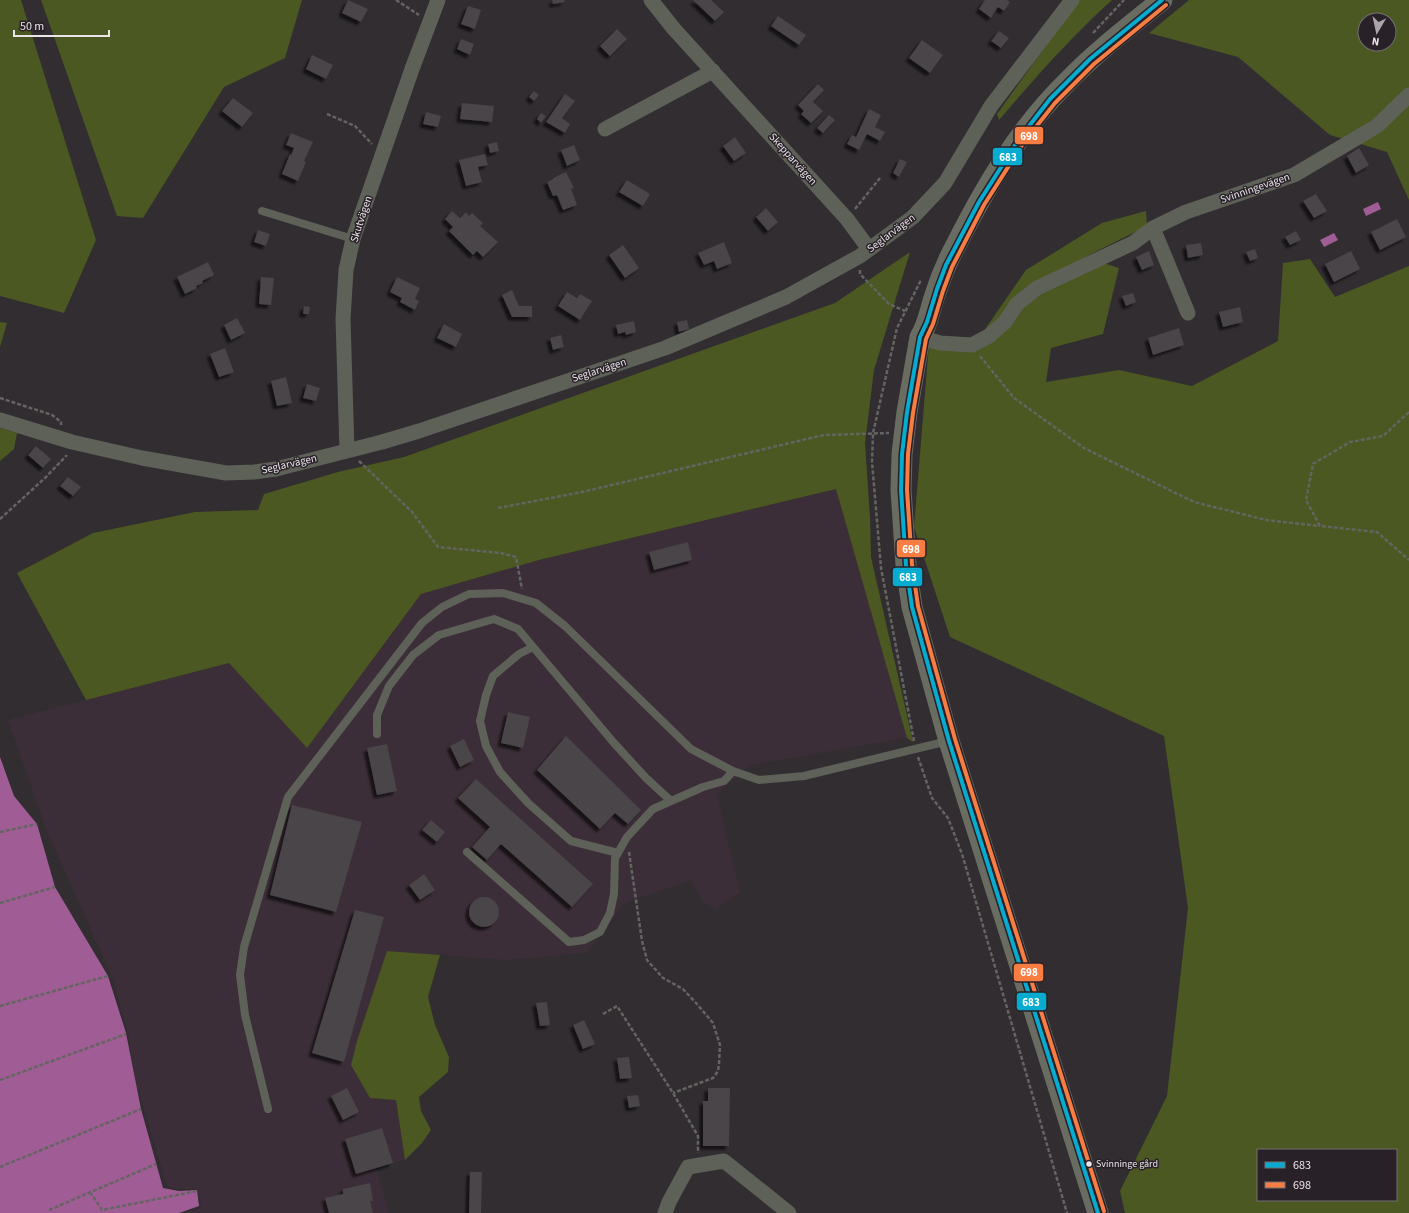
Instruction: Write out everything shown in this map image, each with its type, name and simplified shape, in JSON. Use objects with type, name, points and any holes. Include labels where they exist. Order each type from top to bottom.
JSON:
[{"type":"main road","points":[[1098,1213],[949,741],[912,607],[906,565],[901,490],[902,454],[920,337],[924,331],[935,293],[952,253],[991,179],[1015,143],[1040,111],[1067,81],[1097,53],[1162,0]]},
{"type":"street","name":"Skutvägen","points":[[347,450],[343,319],[346,270],[353,239],[438,0]]},
{"type":"street","name":"Skepparvägen","points":[[651,0],[674,29],[847,219],[864,252]]},
{"type":"street","name":"Seglarvägen","points":[[0,420],[66,440],[142,458],[226,473],[254,472],[276,469],[382,442],[665,348],[786,297],[864,252],[913,217],[944,183],[991,106],[1072,0]]},
{"type":"street","points":[[606,129],[713,71]]},
{"type":"street","name":"Svinningevägen","points":[[972,345],[989,336],[1005,322],[1017,304],[1036,288],[1133,243],[1153,228],[1186,212],[1294,175],[1376,126],[1409,95]]},
{"type":"street","points":[[1153,228],[1188,313]]},
{"type":"street","points":[[920,337],[940,343],[972,345]]},
{"type":"street","points":[[665,1213],[669,1202],[688,1167],[724,1161],[788,1213]]},
{"type":"lane","points":[[262,211],[353,239]]},
{"type":"lane","points":[[268,1109],[245,1015],[240,975],[244,947],[288,797],[422,623],[442,607],[469,594],[504,593],[536,604],[565,626],[691,749],[733,771],[759,780],[804,776],[949,741]]},
{"type":"lane","points":[[377,734],[377,715],[389,686],[413,655],[439,636],[494,620],[518,629],[614,743],[646,778],[670,801]]},
{"type":"lane","points":[[533,647],[519,654],[493,676],[486,695],[480,721],[486,746],[500,772],[528,803],[571,841],[618,853]]},
{"type":"lane","points":[[467,852],[569,942],[584,940],[600,932],[610,913],[614,894],[615,858],[627,837],[653,809],[703,787],[724,781],[733,771]]},
{"type":"path","points":[[396,0],[430,22]]},
{"type":"path","points":[[1092,34],[1124,0]]},
{"type":"path","points":[[327,114],[354,126],[383,155]]},
{"type":"path","points":[[847,219],[880,178]]},
{"type":"path","points":[[864,252],[860,274],[889,304],[905,312]]},
{"type":"path","points":[[922,279],[897,328],[873,433],[872,462],[881,568],[915,749],[932,798],[948,818],[962,854],[1067,1213]]},
{"type":"path","points":[[972,345],[1014,398],[1084,448],[1194,502],[1266,520],[1377,532],[1409,560]]},
{"type":"path","points":[[0,398],[52,415],[61,422],[70,452],[45,478],[0,519]]},
{"type":"path","points":[[1320,526],[1306,500],[1313,464],[1350,442],[1383,436],[1409,412]]},
{"type":"path","points":[[498,508],[582,492],[824,435],[905,432]]},
{"type":"path","points":[[347,450],[374,474],[412,512],[438,547],[501,553],[516,557],[524,600]]},
{"type":"path","points":[[0,832],[37,824]]},
{"type":"path","points":[[627,837],[642,941],[647,960],[663,978],[683,989],[713,1022],[720,1045],[718,1071],[713,1078],[673,1093]]},
{"type":"path","points":[[0,903],[55,887]]},
{"type":"path","points":[[0,1006],[108,976]]},
{"type":"path","points":[[603,1014],[617,1006],[673,1093],[698,1136],[698,1166]]},
{"type":"path","points":[[0,1080],[126,1034]]},
{"type":"path","points":[[0,1167],[141,1109]]},
{"type":"path","points":[[49,1210],[156,1164]]},
{"type":"path","points":[[90,1192],[102,1210],[197,1191]]},
{"type":"shaded area","points":[[1378,202],[1381,209],[1366,216],[1363,209]]},
{"type":"shaded area","points":[[1334,233],[1338,240],[1324,247],[1320,240]]},
{"type":"shaded area","points":[[836,489],[907,738],[751,765],[717,794],[740,893],[716,909],[703,902],[691,880],[625,903],[586,953],[505,960],[387,951],[396,1100],[405,1160],[376,1168],[387,1204],[388,1213],[186,1213],[201,1208],[198,1190],[167,1187],[136,1082],[128,1034],[112,976],[46,829],[8,720],[229,663],[307,747],[421,594],[539,560]]},
{"type":"shaded area","points":[[0,757],[14,796],[37,824],[55,887],[108,976],[126,1033],[141,1109],[163,1188],[179,1191],[197,1190],[199,1206],[179,1213],[0,1213]]},
{"type":"green space","points":[[0,0],[21,0],[96,240],[64,313],[0,296]]},
{"type":"green space","points":[[41,0],[302,0],[285,58],[224,87],[143,218],[117,216]]},
{"type":"green space","points":[[1079,0],[1112,0],[1068,43],[999,120],[997,114]]},
{"type":"green space","points":[[1189,0],[1409,0],[1409,200],[1387,152],[1330,135],[1238,57],[1149,33]]},
{"type":"green space","points":[[1146,211],[1147,226],[1085,257],[1119,268],[1103,334],[1051,348],[1046,382],[1119,370],[1192,386],[1278,341],[1283,263],[1310,259],[1335,297],[1409,266],[1409,1213],[1125,1213],[1120,1191],[1167,1096],[1188,908],[1164,736],[950,637],[914,527],[929,344],[979,338],[1026,270],[1102,223]]},
{"type":"green space","points":[[910,252],[874,370],[865,443],[871,557],[913,742],[907,738],[836,489],[539,560],[421,594],[307,748],[229,663],[86,700],[17,573],[93,533],[195,512],[258,510],[264,494],[338,472],[404,457],[835,303]]},
{"type":"green space","points":[[0,322],[7,323],[0,347]]},
{"type":"green space","points":[[0,428],[17,433],[14,449],[0,461]]},
{"type":"green space","points":[[387,951],[440,955],[428,997],[435,1025],[449,1057],[448,1072],[419,1097],[421,1111],[431,1130],[422,1143],[405,1160],[396,1100],[370,1098],[351,1065],[357,1041]]},
{"type":"building","points":[[348,0],[368,9],[361,22],[342,13]]},
{"type":"building","points":[[552,0],[564,0],[565,2],[553,4]]},
{"type":"building","points":[[693,0],[711,0],[724,12],[715,21]]},
{"type":"building","points":[[985,0],[1007,0],[1010,2],[1004,11],[998,7],[991,18],[979,9]]},
{"type":"building","points":[[468,6],[481,10],[475,29],[461,24]]},
{"type":"building","points":[[778,16],[806,35],[799,45],[771,26]]},
{"type":"building","points":[[617,29],[627,39],[610,56],[600,46]]},
{"type":"building","points":[[999,31],[1009,38],[1001,48],[991,41]]},
{"type":"building","points":[[461,39],[474,44],[470,55],[457,49]]},
{"type":"building","points":[[922,40],[943,55],[930,73],[909,58]]},
{"type":"building","points":[[312,55],[333,65],[326,79],[306,69]]},
{"type":"building","points":[[818,84],[824,90],[813,102],[823,111],[811,123],[801,114],[804,111],[798,105]]},
{"type":"building","points":[[534,91],[539,95],[534,101],[529,97]]},
{"type":"building","points":[[565,94],[575,101],[562,118],[570,124],[565,133],[546,122]]},
{"type":"building","points":[[233,98],[253,113],[242,127],[222,111]]},
{"type":"building","points":[[462,103],[494,106],[492,122],[460,119]]},
{"type":"building","points":[[869,109],[881,115],[875,127],[885,132],[880,141],[867,134],[859,150],[847,144],[852,135],[856,137]]},
{"type":"building","points":[[426,112],[441,116],[438,127],[423,124]]},
{"type":"building","points":[[541,113],[546,116],[541,123],[537,119]]},
{"type":"building","points":[[829,115],[835,120],[823,133],[817,128]]},
{"type":"building","points":[[291,133],[313,142],[304,161],[306,162],[298,181],[282,174],[294,148],[286,145]]},
{"type":"building","points":[[735,137],[746,153],[734,161],[723,146]]},
{"type":"building","points":[[497,142],[499,151],[490,153],[488,144]]},
{"type":"building","points":[[574,145],[580,160],[567,166],[561,150]]},
{"type":"building","points":[[1359,148],[1369,165],[1356,173],[1347,156]]},
{"type":"building","points":[[485,154],[488,165],[478,167],[482,182],[466,186],[459,160]]},
{"type":"building","points":[[900,159],[907,162],[899,177],[893,173]]},
{"type":"building","points":[[566,172],[574,188],[571,189],[577,205],[563,210],[557,195],[553,196],[547,182]]},
{"type":"building","points":[[627,180],[650,194],[643,206],[619,192]]},
{"type":"building","points":[[1316,194],[1327,211],[1314,218],[1303,201]]},
{"type":"building","points":[[766,208],[778,222],[768,231],[756,217]]},
{"type":"building","points":[[452,211],[460,218],[466,212],[469,216],[472,213],[483,223],[480,226],[498,242],[483,257],[477,251],[473,255],[449,231],[453,227],[445,219]]},
{"type":"building","points":[[1397,219],[1406,237],[1380,250],[1371,232]]},
{"type":"building","points":[[258,230],[270,234],[266,246],[254,242]]},
{"type":"building","points":[[1296,231],[1301,240],[1290,245],[1285,237]]},
{"type":"building","points":[[724,242],[732,263],[717,269],[714,261],[704,265],[698,253]]},
{"type":"building","points":[[1201,243],[1203,255],[1188,258],[1186,245]]},
{"type":"building","points":[[623,245],[639,268],[625,278],[609,255]]},
{"type":"building","points":[[1255,249],[1258,258],[1250,261],[1246,252]]},
{"type":"building","points":[[1149,251],[1154,265],[1142,270],[1136,257]]},
{"type":"building","points":[[1351,251],[1360,269],[1334,282],[1325,264]]},
{"type":"building","points":[[208,262],[214,275],[202,281],[203,283],[196,286],[197,288],[185,294],[177,277]]},
{"type":"building","points":[[261,277],[274,278],[271,305],[259,304]]},
{"type":"building","points":[[397,277],[420,288],[415,299],[419,301],[415,310],[400,302],[402,298],[390,292]]},
{"type":"building","points":[[512,290],[519,306],[532,306],[532,317],[512,317],[502,295]]},
{"type":"building","points":[[567,292],[577,298],[580,294],[592,301],[580,320],[558,306]]},
{"type":"building","points":[[1133,293],[1136,302],[1126,306],[1122,296]]},
{"type":"building","points":[[304,306],[310,307],[309,314],[303,314]]},
{"type":"building","points":[[1240,307],[1243,322],[1223,327],[1219,312]]},
{"type":"building","points":[[237,318],[245,333],[231,340],[224,325]]},
{"type":"building","points":[[687,320],[689,329],[679,332],[677,322]]},
{"type":"building","points":[[634,321],[636,332],[626,335],[625,332],[618,334],[616,325]]},
{"type":"building","points":[[444,324],[462,334],[456,347],[437,338]]},
{"type":"building","points":[[1179,328],[1184,345],[1153,355],[1148,338]]},
{"type":"building","points":[[561,335],[564,347],[553,350],[550,338]]},
{"type":"building","points":[[225,348],[234,372],[219,377],[210,354]]},
{"type":"building","points":[[286,377],[292,403],[277,406],[271,381]]},
{"type":"building","points":[[307,384],[320,388],[316,401],[303,398]]},
{"type":"building","points":[[36,446],[51,459],[43,468],[28,455]]},
{"type":"building","points":[[68,477],[81,487],[73,496],[60,486]]},
{"type":"building","points":[[688,542],[692,560],[654,570],[649,552]]},
{"type":"building","points":[[508,712],[530,717],[523,748],[501,743]]},
{"type":"building","points":[[566,736],[641,810],[628,824],[615,813],[600,829],[537,770]]},
{"type":"building","points":[[464,739],[474,760],[460,767],[450,746]]},
{"type":"building","points":[[387,744],[397,791],[377,795],[367,748]]},
{"type":"building","points":[[476,779],[593,884],[572,907],[501,844],[487,860],[472,847],[490,827],[458,798]]},
{"type":"building","points":[[292,805],[362,822],[336,912],[270,895]]},
{"type":"building","points":[[431,820],[445,832],[437,842],[422,830]]},
{"type":"building","points":[[424,874],[435,890],[420,900],[409,885]]},
{"type":"building","points":[[484,897],[495,901],[499,912],[495,923],[484,927],[473,923],[469,912],[473,901]]},
{"type":"building","points":[[355,910],[384,917],[344,1062],[312,1053]]},
{"type":"building","points":[[547,1002],[550,1025],[540,1026],[536,1003]]},
{"type":"building","points":[[584,1020],[595,1044],[583,1049],[573,1025]]},
{"type":"building","points":[[629,1057],[632,1078],[620,1079],[617,1058]]},
{"type":"building","points":[[347,1088],[359,1112],[343,1120],[331,1096]]},
{"type":"building","points":[[708,1088],[730,1088],[729,1146],[703,1146],[703,1101],[708,1101]]},
{"type":"building","points":[[638,1095],[640,1106],[629,1108],[627,1096]]},
{"type":"building","points":[[382,1128],[393,1163],[356,1174],[345,1139]]},
{"type":"building","points":[[470,1172],[482,1172],[481,1213],[469,1213]]},
{"type":"building","points":[[370,1183],[373,1201],[370,1201],[373,1213],[329,1213],[325,1198],[343,1194],[343,1189]]},
{"type":"transit line","name":"683","points":[[1098,1213],[949,741],[912,607],[906,565],[901,490],[902,454],[907,412],[920,337],[927,322],[946,265],[979,202],[1019,139],[1050,99],[1090,59],[1162,0]]},
{"type":"transit line","name":"698","points":[[1104,1211],[955,739],[918,606],[912,564],[907,490],[908,454],[913,413],[926,339],[933,324],[952,267],[984,205],[1024,142],[1055,103],[1094,64],[1166,5]]},
{"type":"place","name":"Svinninge gård","points":[[1089,1164]]}]
